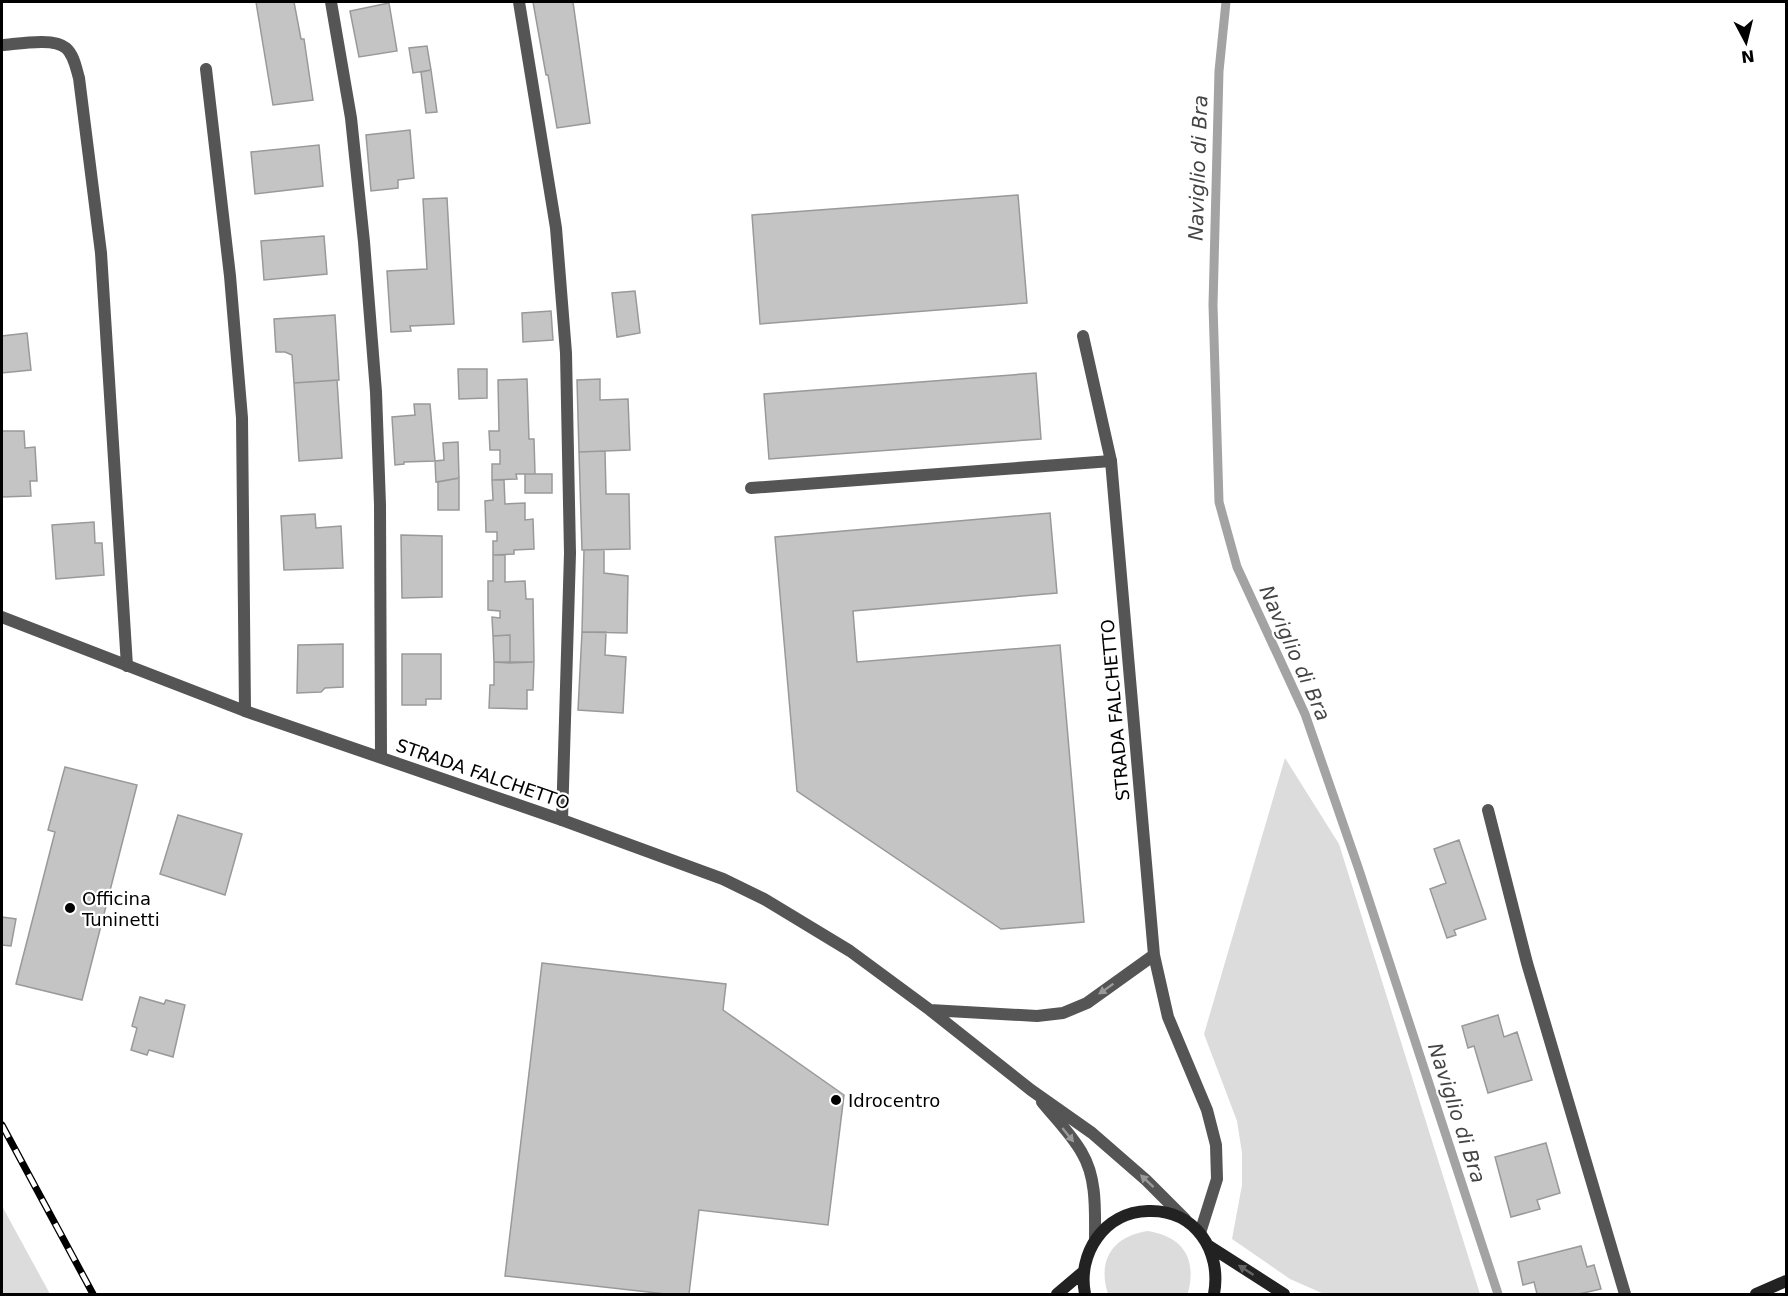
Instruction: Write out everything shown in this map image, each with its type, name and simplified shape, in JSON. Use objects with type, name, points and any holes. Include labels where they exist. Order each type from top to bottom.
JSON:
[{"type":"street","points":[[331,2],[351,118],[376,392],[380,505],[381,757]]},
{"type":"street","points":[[519,2],[556,228],[566,353],[570,554],[562,820]]},
{"type":"street","points":[[2,45],[51,41],[65,47],[74,60],[79,78],[100,253],[127,666]]},
{"type":"street","points":[[206,69],[230,276],[242,418],[245,711]]},
{"type":"street","name":"STRADA FALCHETTO","points":[[1083,336],[1111,461],[1154,956],[1168,1017],[1207,1110],[1216,1145],[1217,1179],[1200,1233]]},
{"type":"street","points":[[751,488],[1111,461]]},
{"type":"street","name":"STRADA FALCHETTO","points":[[2,617],[245,711],[562,820],[723,879],[764,899],[850,951],[930,1010],[1031,1090],[1092,1133],[1146,1180],[1188,1222]]},
{"type":"street","points":[[1488,810],[1527,963],[1625,1294]]},
{"type":"street","points":[[930,1010],[1037,1016],[1063,1013],[1087,1003],[1154,956]]},
{"type":"street","name":"STRADA FALCHETTO","points":[[1031,1090],[1082,1151],[1090,1168],[1095,1208],[1095,1239]]},
{"type":"street","points":[[1085,1294],[1083,1272],[1086,1255],[1095,1239],[1109,1224],[1128,1215],[1148,1210],[1169,1214],[1188,1222],[1200,1233],[1209,1246],[1216,1263],[1217,1280],[1214,1294]]},
{"type":"street","points":[[1209,1246],[1284,1294]]},
{"type":"street","points":[[1058,1294],[1083,1272]]},
{"type":"street","points":[[1756,1294],[1786,1281]]},
{"type":"shaded area","points":[[1285,758],[1339,844],[1480,1294],[1324,1294],[1290,1279],[1232,1239],[1242,1185],[1242,1153],[1237,1121],[1204,1034]]},
{"type":"shaded area","points":[[2,1206],[50,1294],[2,1294]]},
{"type":"shaded area","points":[[1148,1231],[1170,1238],[1184,1251],[1189,1260],[1190,1269],[1188,1293],[1108,1294],[1105,1271],[1111,1252],[1125,1238]]},
{"type":"building","points":[[256,2],[294,2],[301,39],[304,39],[313,100],[273,105]]},
{"type":"building","points":[[533,2],[573,2],[590,123],[557,128]]},
{"type":"building","points":[[389,3],[397,51],[359,57],[350,11]]},
{"type":"building","points":[[427,46],[431,70],[413,73],[409,48]]},
{"type":"building","points":[[431,70],[437,112],[426,113],[421,72]]},
{"type":"building","points":[[410,130],[414,178],[398,180],[398,188],[371,191],[366,135]]},
{"type":"building","points":[[319,145],[323,186],[255,194],[251,152]]},
{"type":"building","points":[[1018,195],[1027,303],[760,324],[752,215]]},
{"type":"building","points":[[447,198],[454,324],[410,326],[411,331],[391,332],[387,271],[427,269],[423,199]]},
{"type":"building","points":[[324,236],[327,274],[264,280],[261,241]]},
{"type":"building","points":[[635,291],[640,333],[617,337],[612,293]]},
{"type":"building","points":[[551,311],[553,340],[523,342],[522,313]]},
{"type":"building","points":[[335,315],[339,380],[294,383],[292,355],[276,352],[274,319]]},
{"type":"building","points":[[27,333],[31,370],[2,373],[2,336]]},
{"type":"building","points":[[458,369],[487,369],[487,398],[459,399]]},
{"type":"building","points":[[1036,373],[1041,439],[769,459],[764,394]]},
{"type":"building","points":[[527,379],[529,439],[534,439],[535,474],[516,474],[517,479],[492,480],[492,464],[500,464],[500,450],[490,450],[489,431],[499,431],[498,380]]},
{"type":"building","points":[[600,379],[600,400],[628,399],[630,450],[579,452],[577,380]]},
{"type":"building","points":[[337,380],[342,458],[299,461],[294,383]]},
{"type":"building","points":[[414,404],[430,404],[435,461],[404,462],[404,464],[395,465],[392,417],[415,415]]},
{"type":"building","points":[[2,431],[24,431],[25,448],[35,447],[37,481],[30,481],[31,496],[2,497]]},
{"type":"building","points":[[458,442],[459,478],[436,482],[435,461],[444,460],[443,443]]},
{"type":"building","points":[[605,451],[606,494],[629,494],[630,549],[582,550],[579,452]]},
{"type":"building","points":[[525,474],[552,474],[552,493],[525,493]]},
{"type":"building","points":[[459,478],[459,510],[438,510],[438,482]]},
{"type":"building","points":[[492,480],[504,480],[505,504],[525,503],[525,520],[533,519],[534,549],[514,550],[514,554],[493,555],[493,541],[497,541],[497,532],[486,532],[485,501],[493,500]]},
{"type":"building","points":[[1050,513],[1057,593],[853,611],[857,662],[1060,645],[1084,922],[1001,929],[797,791],[775,537]]},
{"type":"building","points":[[315,514],[316,528],[341,526],[343,568],[284,570],[281,516]]},
{"type":"building","points":[[94,522],[95,543],[102,543],[104,575],[56,579],[52,525]]},
{"type":"building","points":[[401,535],[442,536],[442,597],[402,598]]},
{"type":"building","points":[[584,550],[604,550],[604,573],[628,576],[627,633],[582,632]]},
{"type":"building","points":[[493,555],[505,555],[505,582],[525,581],[526,599],[533,599],[534,662],[510,663],[510,635],[493,636],[492,617],[500,618],[500,611],[488,610],[488,581],[493,581]]},
{"type":"building","points":[[582,632],[606,632],[605,655],[626,657],[623,713],[578,710]]},
{"type":"building","points":[[510,635],[510,663],[494,662],[493,636]]},
{"type":"building","points":[[343,644],[343,687],[325,688],[321,692],[297,693],[298,645]]},
{"type":"building","points":[[402,654],[441,654],[441,699],[426,699],[426,705],[402,705]]},
{"type":"building","points":[[494,662],[534,662],[533,690],[527,690],[527,709],[489,708],[490,685],[494,685]]},
{"type":"building","name":"Officina Tuninetti","points":[[65,767],[137,785],[82,1000],[16,984],[55,832],[48,830]]},
{"type":"building","points":[[178,815],[242,834],[225,895],[160,874]]},
{"type":"building","points":[[1459,840],[1486,919],[1454,930],[1456,935],[1447,938],[1430,889],[1446,883],[1434,849]]},
{"type":"building","points":[[2,917],[16,919],[11,946],[2,945]]},
{"type":"building","points":[[542,963],[726,984],[723,1010],[844,1095],[828,1225],[699,1210],[689,1294],[666,1294],[505,1276]]},
{"type":"building","points":[[140,997],[164,1004],[166,1000],[185,1005],[173,1057],[149,1050],[147,1055],[131,1050],[137,1028],[132,1026]]},
{"type":"building","points":[[1498,1015],[1504,1037],[1517,1032],[1532,1080],[1488,1093],[1474,1046],[1468,1048],[1462,1026]]},
{"type":"building","points":[[1546,1143],[1560,1193],[1537,1200],[1540,1209],[1511,1217],[1495,1157]]},
{"type":"building","points":[[1581,1246],[1587,1267],[1594,1265],[1601,1289],[1579,1294],[1537,1294],[1534,1282],[1523,1285],[1518,1262]]},
{"type":"waterway","name":"Naviglio di Bra","points":[[1226,2],[1219,71],[1213,305],[1219,502],[1237,567],[1305,714],[1358,867],[1498,1294]]},
{"type":"railway","points":[[2,1125],[93,1294]]},
{"type":"place","name":"Officina Tuninetti","points":[[70,908]]},
{"type":"place","name":"Idrocentro","points":[[836,1100]]}]
